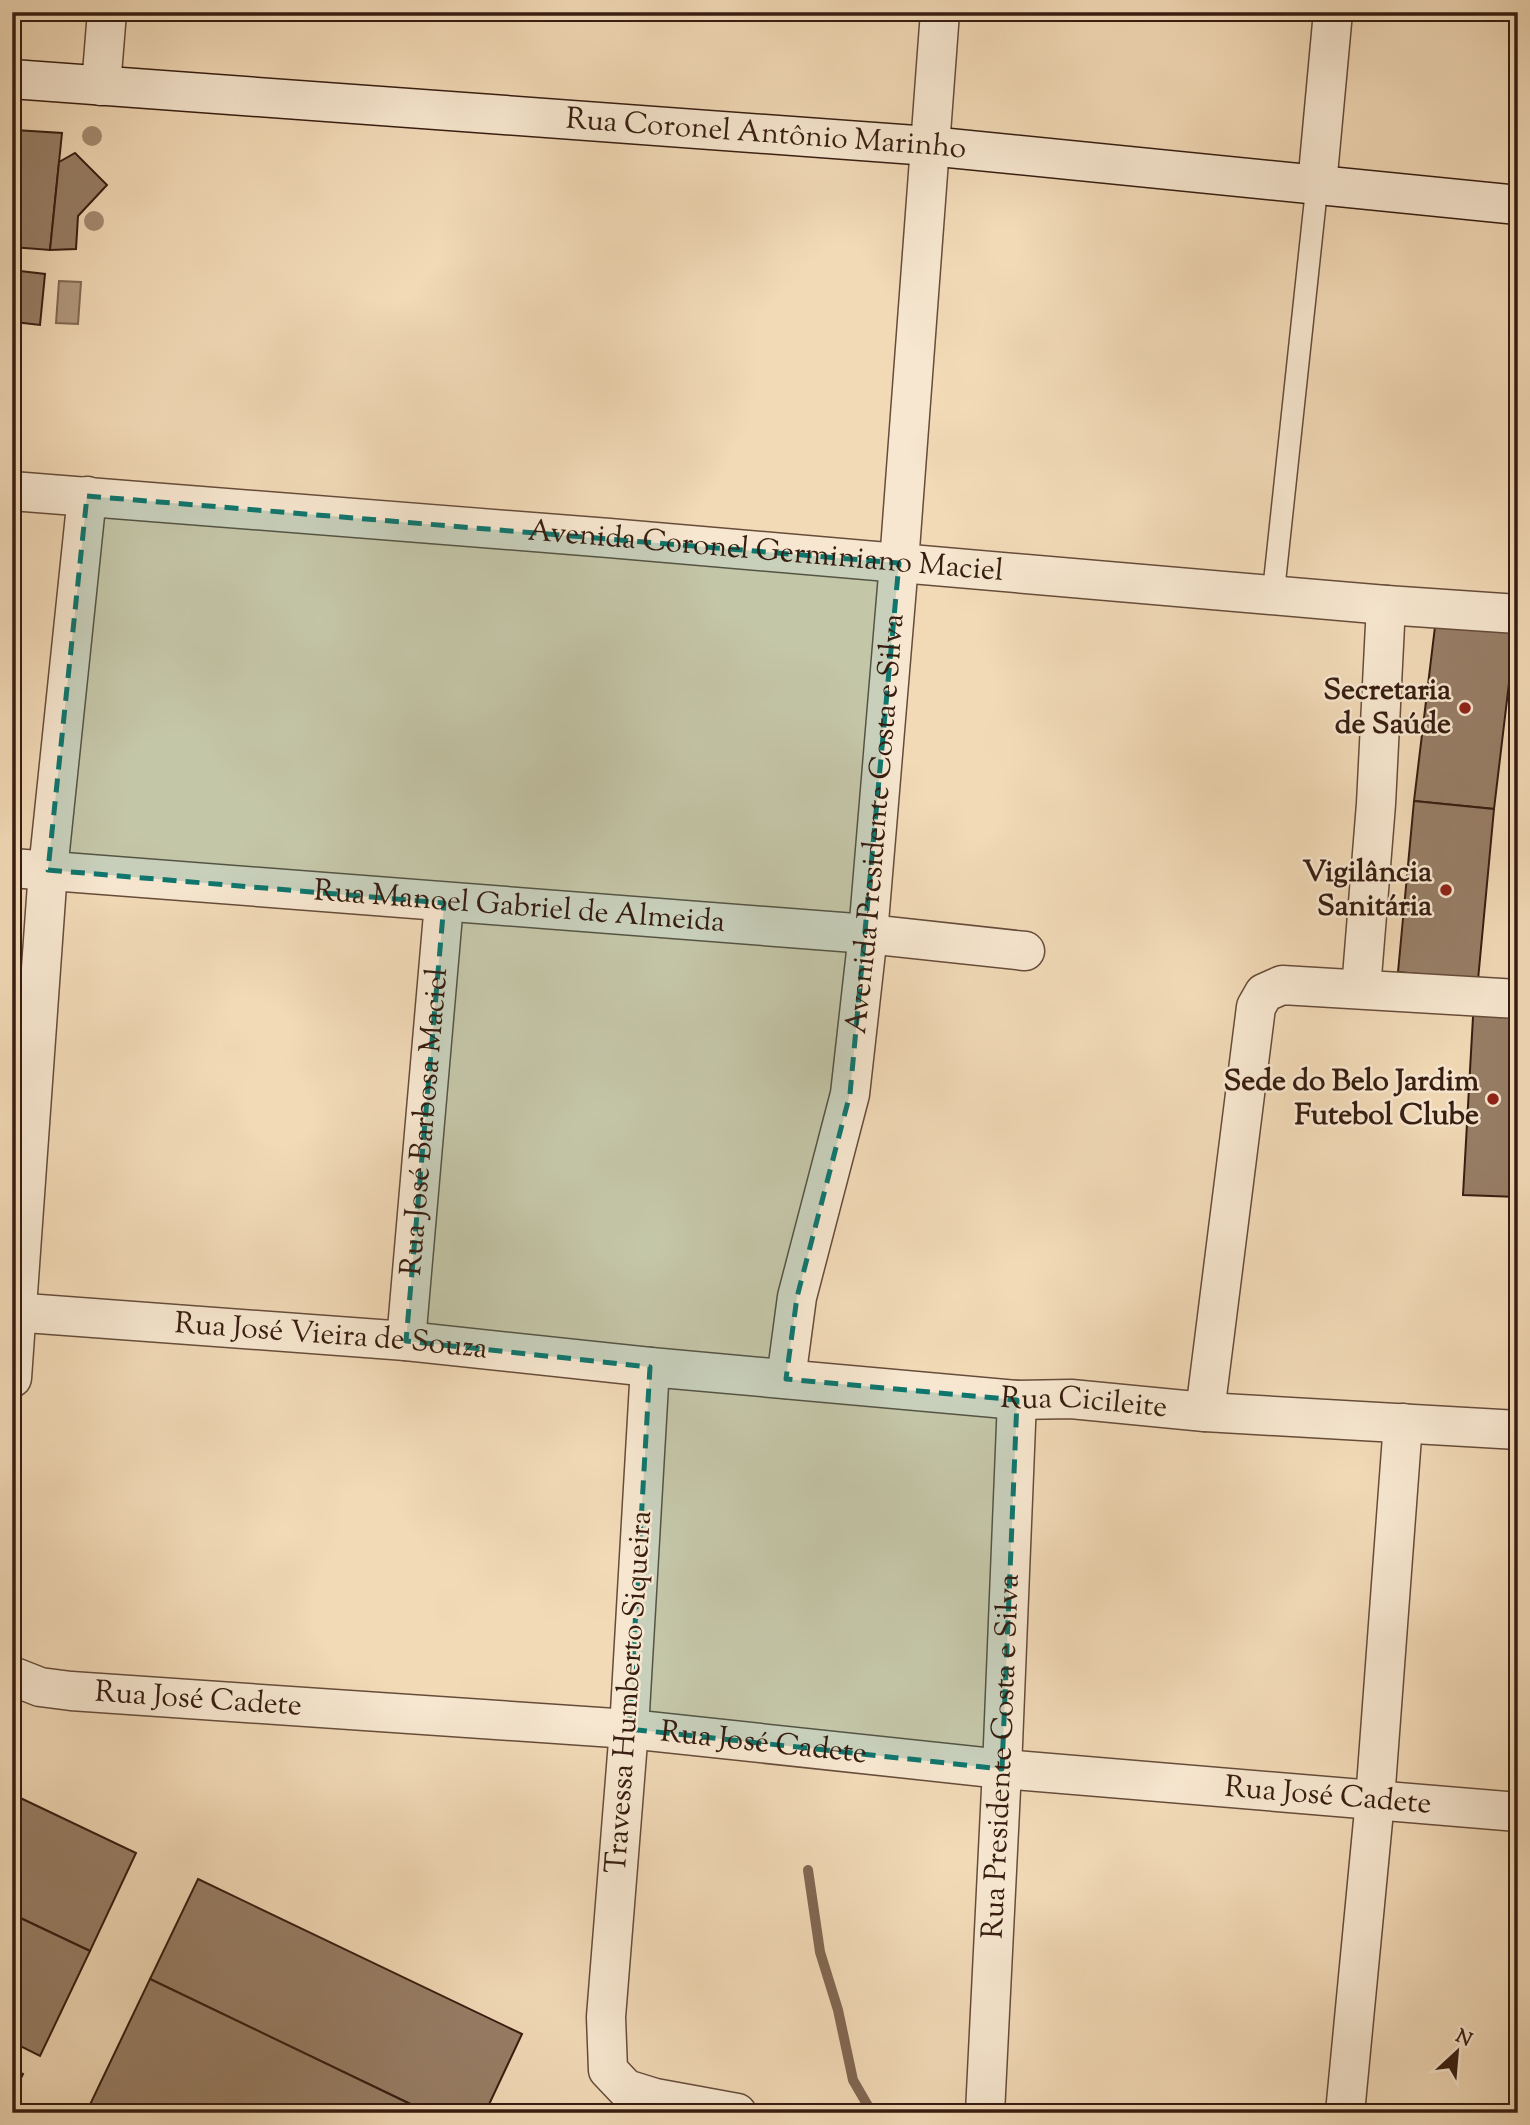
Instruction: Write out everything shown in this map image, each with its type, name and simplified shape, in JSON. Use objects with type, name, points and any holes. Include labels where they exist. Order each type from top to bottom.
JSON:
[{"type":"street","points":[[101,86],[107,12]]},
{"type":"street","name":"Avenida Presidente Costa e Silva","points":[[786,1378],[797,1297],[850,1094],[868,934],[899,563],[940,12]]},
{"type":"street","points":[[1317,185],[1333,12]]},
{"type":"street","name":"Rua Coronel Antônio Marinho","points":[[12,79],[929,146],[1518,205]]},
{"type":"street","name":"Avenida Coronel Germiniano Maciel","points":[[12,491],[899,563],[1386,606],[1518,614]]},
{"type":"street","points":[[12,1378],[30,869],[87,496]]},
{"type":"street","points":[[1361,989],[1376,804],[1386,606]]},
{"type":"street","name":"Rua Manoel Gabriel de Almeida","points":[[30,869],[868,934],[1025,951]]},
{"type":"street","name":"Rua José Barbosa Maciel","points":[[406,1341],[444,903]]},
{"type":"street","points":[[1205,1412],[1256,1007],[1264,993],[1282,985],[1518,999]]},
{"type":"street","name":"Rua José Vieira de Souza","points":[[15,1313],[406,1341],[650,1367]]},
{"type":"street","name":"Rua Cicileite","points":[[650,1367],[1017,1400],[1071,1399],[1205,1412],[1518,1430]]},
{"type":"street","name":"Travessa Humberto Siqueira","points":[[650,1367],[629,1729],[606,2017],[608,2070],[625,2089],[662,2100],[737,2113]]},
{"type":"street","name":"Rua Presidente Costa e Silva","points":[[985,2113],[1017,1400]]},
{"type":"street","points":[[1345,2113],[1375,1800],[1402,1423]]},
{"type":"street","name":"Rua José Cadete","points":[[12,1676],[40,1687],[71,1691],[629,1729],[1002,1769],[1518,1812]]},
{"type":"lane","points":[[1273,596],[1317,185]]},
{"type":"highlighted area","points":[[87,496],[899,563],[850,1094],[797,1297],[786,1379],[1017,1400],[1002,1769],[629,1729],[650,1367],[406,1341],[444,903],[48,870]]},
{"type":"shaded area","points":[[59,281],[81,282],[78,324],[56,323]]},
{"type":"building","points":[[15,130],[62,133],[50,250],[12,247]]},
{"type":"building","points":[[75,153],[107,185],[78,216],[76,249],[50,250],[59,162]]},
{"type":"building","points":[[20,271],[45,274],[40,325],[15,322]]},
{"type":"building","name":"Secretaria de Saúde","points":[[1437,610],[1517,616],[1494,809],[1414,801]]},
{"type":"building","name":"Vigilância Sanitária","points":[[1414,801],[1494,809],[1478,980],[1398,972]]},
{"type":"building","name":"Sede do Belo Jardim Futebol Clube","points":[[1474,999],[1518,1003],[1518,1197],[1463,1195]]},
{"type":"building","points":[[12,1794],[136,1853],[90,1951],[12,1914]]},
{"type":"building","points":[[198,1879],[522,2034],[485,2113],[429,2113],[150,1979]]},
{"type":"building","points":[[12,1914],[90,1951],[40,2056],[12,2042]]},
{"type":"building","points":[[150,1979],[429,2113],[86,2113]]},
{"type":"building","points":[[12,2069],[23,2074],[12,2097]]},
{"type":"waterway","points":[[808,1870],[820,1952],[838,2010],[853,2080],[872,2113]]},
{"type":"place","name":"Secretaria de Saúde","points":[[1465,708]]},
{"type":"place","name":"Vigilância Sanitária","points":[[1446,890]]},
{"type":"place","name":"Sede do Belo Jardim Futebol Clube","points":[[1493,1099]]}]
